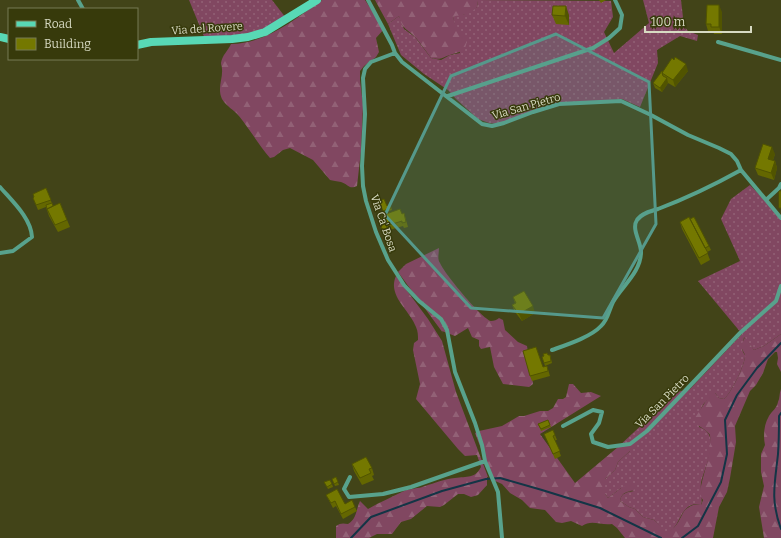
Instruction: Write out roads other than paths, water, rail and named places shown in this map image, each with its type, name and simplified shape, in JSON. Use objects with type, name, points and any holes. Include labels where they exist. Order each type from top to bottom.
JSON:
[{"type":"street","name":"Via del Rovere","points":[[138,45],[151,42],[248,37],[265,32],[317,0]]},
{"type":"street","name":"Via San Pietro","points":[[368,0],[395,53],[402,62],[448,96],[482,124],[492,126],[504,123],[559,104],[621,101],[688,135],[720,148],[734,158],[741,170],[767,199],[781,218]]},
{"type":"street","points":[[448,96],[593,48],[609,38],[620,28],[622,14],[615,0]]},
{"type":"street","points":[[718,42],[781,60]]},
{"type":"street","name":"Via Ca' Bosa","points":[[395,53],[371,62],[365,69],[363,78],[365,114],[362,166],[363,186],[366,201],[376,232],[388,260],[404,284],[420,301],[441,319],[447,330],[455,372],[475,423],[485,461],[498,492],[502,538]]},
{"type":"street","points":[[552,350],[585,337],[602,326],[613,301],[634,273],[639,262],[641,253],[635,228],[636,221],[642,216],[710,187],[741,170]]},
{"type":"street","points":[[767,199],[779,188],[781,184]]},
{"type":"street","points":[[0,187],[20,212],[31,229],[32,237],[13,251],[0,253]]},
{"type":"street","name":"Via San Pietro","points":[[563,426],[593,410],[602,412],[599,423],[591,434],[593,442],[608,447],[630,444],[647,431],[740,333],[776,301],[781,286]]},
{"type":"street","points":[[350,477],[344,489],[349,497],[383,494],[411,487],[485,461]]},
{"type":"waterway","points":[[682,538],[698,526],[721,482],[727,454],[725,420],[737,395],[757,368],[781,343]]},
{"type":"waterway","points":[[781,413],[779,416],[774,491],[775,509],[781,529]]},
{"type":"waterway","points":[[351,538],[371,517],[442,491],[486,479],[500,478],[600,508],[661,538]]}]
